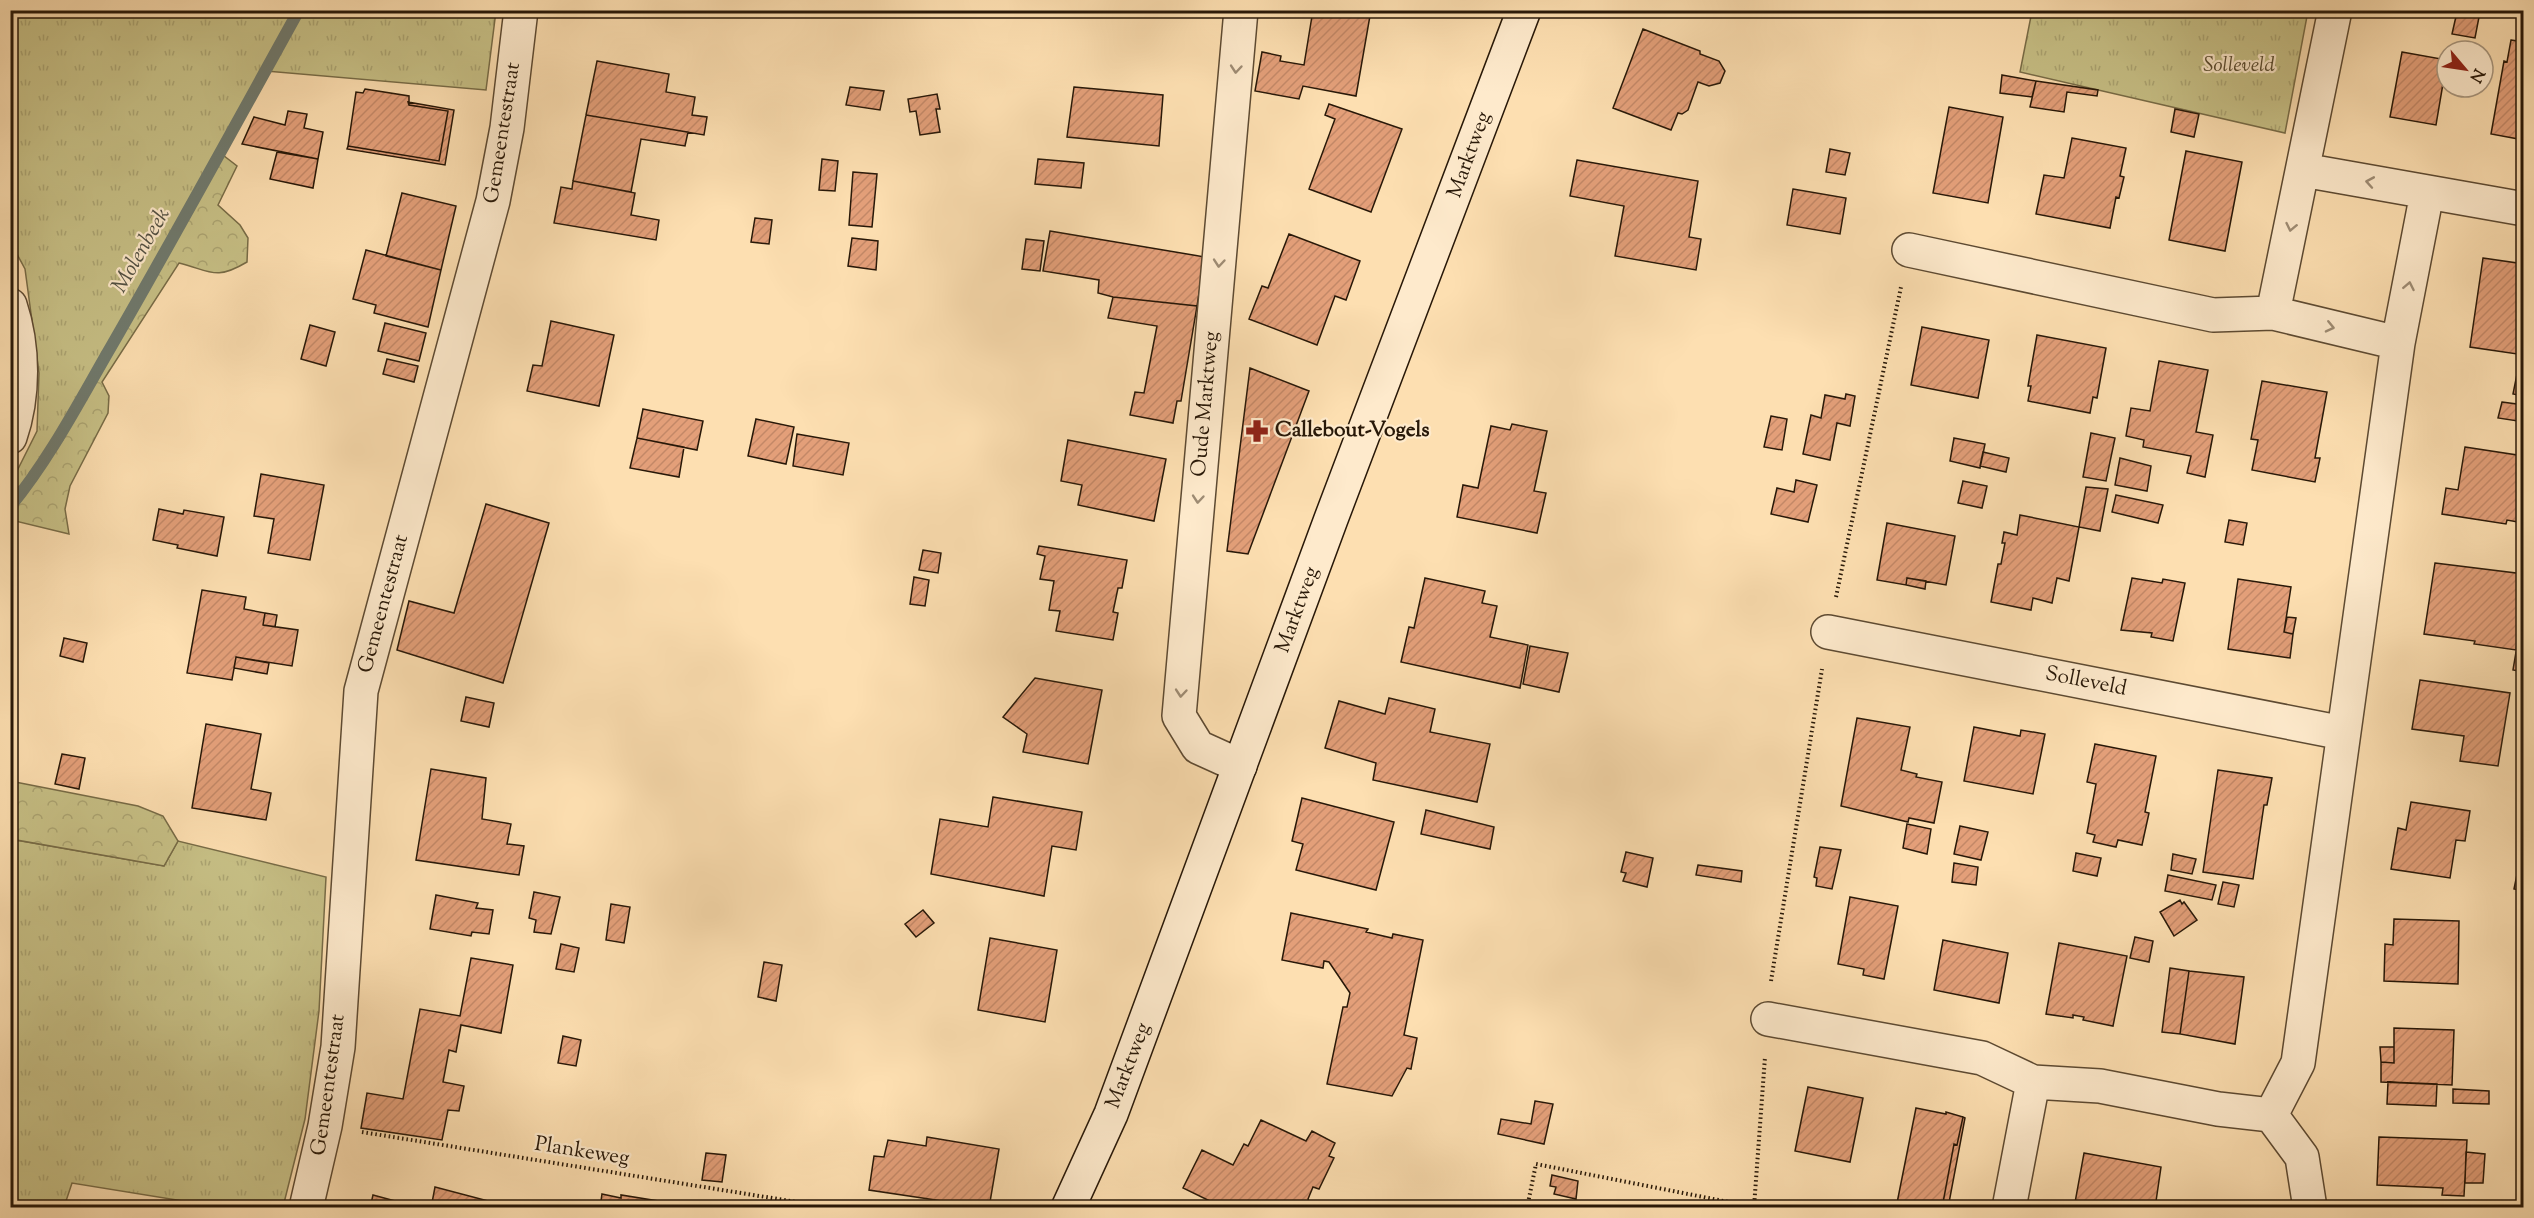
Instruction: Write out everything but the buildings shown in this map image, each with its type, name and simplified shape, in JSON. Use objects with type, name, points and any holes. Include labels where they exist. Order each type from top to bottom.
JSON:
[{"type":"street","name":"Gemeentestraat","points":[[306,1208],[326,1126],[338,1047],[361,690],[371,646],[493,201],[507,128],[521,10]]},
{"type":"street","name":"Oude Marktweg","points":[[1240,766],[1198,747],[1179,716],[1242,10]]},
{"type":"street","name":"Marktweg","points":[[1068,1208],[1111,1114],[1331,519],[1524,10]]},
{"type":"street","points":[[2273,313],[2335,10]]},
{"type":"street","points":[[2303,170],[2523,209]]},
{"type":"street","points":[[2271,1115],[2298,1063],[2398,343],[2427,193]]},
{"type":"street","points":[[1909,249],[2213,315],[2273,313],[2398,343]]},
{"type":"street","points":[[10,305],[20,352],[18,415],[10,437]]},
{"type":"street","name":"Solleveld","points":[[1828,632],[2343,733]]},
{"type":"street","points":[[1768,1019],[1982,1058],[2033,1082],[2100,1086],[2218,1109],[2271,1115],[2302,1157],[2310,1208]]},
{"type":"street","points":[[2009,1208],[2033,1082]]},
{"type":"path","points":[[1527,1208],[1536,1164],[1754,1207],[1768,1019],[1766,1011],[1828,632],[1909,249]]},
{"type":"path","name":"Plankeweg","points":[[326,1126],[834,1208]]},
{"type":"green space","points":[[11,11],[496,11],[486,90],[266,71],[24,490],[11,483],[37,431],[39,373],[25,269],[11,243]]},
{"type":"green space","name":"Solleveld","points":[[2032,11],[2308,11],[2285,133],[2020,72]]},
{"type":"green space","points":[[219,152],[237,166],[218,205],[240,225],[248,238],[247,262],[220,273],[179,263],[102,382],[109,396],[108,413],[70,486],[65,509],[69,534],[11,520],[11,483],[25,490]]},
{"type":"green space","points":[[10,781],[138,806],[163,816],[178,841],[164,866],[11,839]]},
{"type":"green space","points":[[10,839],[164,866],[178,841],[326,877],[319,1011],[305,1119],[283,1207],[220,1207],[72,1183],[64,1207],[11,1207]]},
{"type":"waterway","name":"Molenbeek","points":[[10,507],[39,468],[76,407],[299,10]]},
{"type":"place","name":"Callebout-Vogels","points":[[1257,431]]}]
